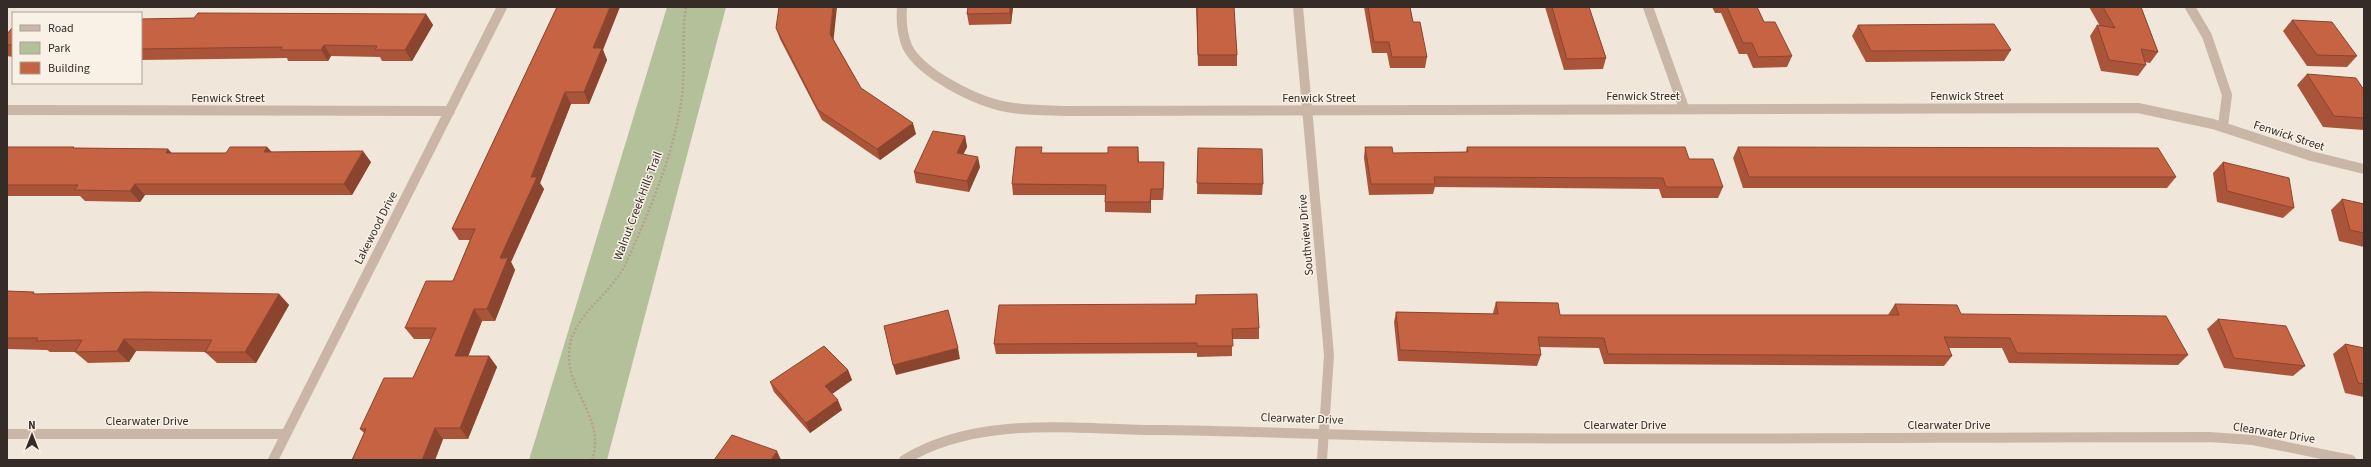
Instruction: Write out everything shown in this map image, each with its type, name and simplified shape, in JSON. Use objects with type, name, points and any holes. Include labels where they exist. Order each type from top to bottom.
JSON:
[{"type":"street","name":"Lakewood Drive","points":[[273,460],[502,7]]},
{"type":"street","name":"Fenwick Street","points":[[902,7],[901,22],[905,38],[911,52],[924,65],[938,76],[970,95],[1006,107],[1068,111],[1684,108],[2138,108],[2178,114],[2223,126],[2342,165],[2364,169]]},
{"type":"street","name":"Southview Drive","points":[[1298,7],[1327,326],[1328,355],[1322,460]]},
{"type":"street","points":[[1648,7],[1684,108]]},
{"type":"street","points":[[2190,7],[2207,36],[2227,95],[2223,126]]},
{"type":"street","name":"Fenwick Street","points":[[7,110],[450,110]]},
{"type":"street","name":"Clearwater Drive","points":[[904,460],[938,441],[969,432],[1006,428],[1324,433],[1485,438],[2210,438],[2253,440],[2351,460]]},
{"type":"street","name":"Clearwater Drive","points":[[7,434],[286,434]]},
{"type":"path","name":"Walnut Creek Hills Trail","points":[[592,460],[595,454],[597,436],[592,417],[579,400],[571,380],[568,358],[572,338],[581,321],[624,269],[660,177],[676,122],[682,94],[683,32],[686,7]]},
{"type":"green space","points":[[667,7],[726,7],[607,460],[529,460]]},
{"type":"building","points":[[557,7],[610,7],[593,48],[602,48],[584,92],[565,92],[531,177],[537,177],[500,258],[508,258],[487,309],[474,309],[455,356],[489,356],[460,428],[435,428],[422,460],[352,460],[366,429],[360,429],[384,378],[413,378],[436,328],[405,328],[426,281],[453,281],[475,229],[452,229]]},
{"type":"building","points":[[779,7],[833,7],[830,34],[861,88],[913,123],[877,149],[818,110],[776,28]]},
{"type":"building","points":[[968,7],[1010,7],[1010,13],[967,14]]},
{"type":"building","points":[[1197,7],[1234,7],[1237,55],[1198,55]]},
{"type":"building","points":[[1368,7],[1410,7],[1413,22],[1420,22],[1427,57],[1392,57],[1389,42],[1374,42]]},
{"type":"building","points":[[1552,7],[1589,7],[1606,58],[1567,59]]},
{"type":"building","points":[[1727,7],[1757,7],[1764,22],[1775,22],[1792,56],[1758,57],[1752,43],[1743,43]]},
{"type":"building","points":[[2103,7],[2141,7],[2158,52],[2141,49],[2146,65],[2109,60],[2097,25],[2115,28]]},
{"type":"building","points":[[198,13],[426,14],[405,50],[375,50],[377,46],[324,45],[321,50],[281,50],[282,47],[142,49],[142,19],[194,18]]},
{"type":"building","points":[[2292,20],[2332,22],[2357,56],[2317,55]]},
{"type":"building","points":[[1994,24],[2011,50],[1871,51],[1858,25]]},
{"type":"building","points":[[12,28],[12,45],[7,45],[7,34]]},
{"type":"building","points":[[2307,74],[2356,78],[2364,90],[2364,118],[2334,116]]},
{"type":"building","points":[[933,131],[965,136],[957,153],[978,157],[967,181],[914,172]]},
{"type":"building","points":[[7,147],[168,149],[166,153],[226,153],[230,147],[267,147],[264,152],[363,151],[344,184],[135,184],[130,191],[74,190],[78,185],[7,185]]},
{"type":"building","points":[[1016,147],[1042,147],[1041,153],[1108,153],[1108,147],[1138,147],[1138,162],[1164,162],[1163,189],[1151,189],[1150,202],[1105,202],[1106,185],[1012,184]]},
{"type":"building","points":[[1365,147],[1392,147],[1393,153],[1468,152],[1467,147],[1685,147],[1689,159],[1713,159],[1723,187],[1666,187],[1663,178],[1434,177],[1435,184],[1371,184]]},
{"type":"building","points":[[1738,147],[2158,148],[2176,177],[1749,177]]},
{"type":"building","points":[[1198,148],[1262,149],[1263,184],[1197,183]]},
{"type":"building","points":[[2223,162],[2289,178],[2294,208],[2227,191]]},
{"type":"building","points":[[2342,199],[2364,204],[2364,233],[2350,230]]},
{"type":"building","points":[[7,291],[34,292],[33,294],[146,292],[279,294],[245,352],[205,352],[212,340],[124,339],[117,351],[75,352],[82,340],[36,341],[38,338],[7,338]]},
{"type":"building","points":[[1257,294],[1259,328],[1232,329],[1233,346],[1197,346],[1197,343],[994,344],[999,305],[1196,304],[1196,295]]},
{"type":"building","points":[[1496,302],[1558,303],[1560,315],[1899,315],[1895,304],[1957,305],[1961,314],[2166,316],[2188,355],[2017,353],[2010,338],[1944,337],[1952,356],[1608,354],[1604,338],[1538,337],[1541,355],[1400,350],[1396,312],[1498,314]]},
{"type":"building","points":[[948,310],[958,348],[893,365],[884,326]]},
{"type":"building","points":[[2218,319],[2286,326],[2305,366],[2234,358]]},
{"type":"building","points":[[2345,344],[2364,348],[2364,384],[2358,383]]},
{"type":"building","points":[[824,346],[848,370],[825,386],[838,400],[806,423],[770,382]]},
{"type":"building","points":[[732,435],[777,451],[771,460],[714,460]]}]
